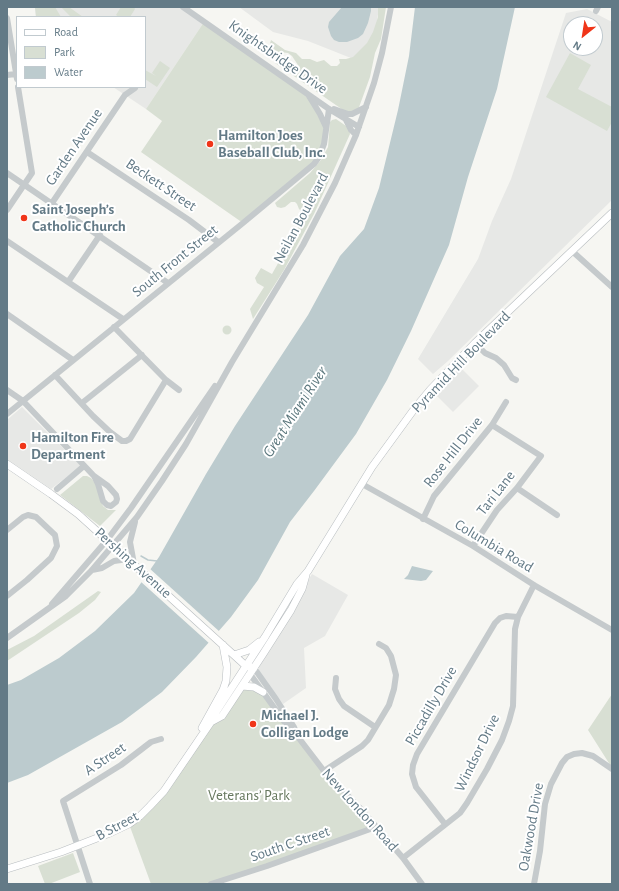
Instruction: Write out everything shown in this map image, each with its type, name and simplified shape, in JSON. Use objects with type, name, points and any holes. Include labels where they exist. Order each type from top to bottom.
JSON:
[{"type":"main road","name":"Pyramid Hill Boulevard","points":[[246,666],[386,447],[415,408],[475,343],[612,213]]},
{"type":"main road","name":"Pershing Avenue","points":[[7,464],[64,503],[114,546],[130,557],[134,564],[252,671]]},
{"type":"main road","name":"Pyramid Hill Boulevard","points":[[252,671],[291,610],[302,589],[308,571]]},
{"type":"main road","points":[[234,655],[249,650],[265,637]]},
{"type":"main road","points":[[197,741],[223,690],[227,664],[223,645]]},
{"type":"main road","name":"B Street","points":[[7,869],[77,846],[110,833],[129,824],[140,816],[164,791],[211,722],[246,666]]},
{"type":"main road","name":"B Street","points":[[211,722],[222,716],[252,671]]},
{"type":"main road","points":[[242,686],[254,687],[263,692]]},
{"type":"street","name":"Knightsbridge Drive","points":[[183,7],[307,94],[359,127]]},
{"type":"street","name":"Neilan Boulevard","points":[[7,638],[66,596],[92,570],[114,546],[137,516],[186,444],[232,362],[306,238],[335,183],[356,135],[374,83],[382,53],[391,7]]},
{"type":"street","points":[[7,18],[16,70]]},
{"type":"street","points":[[7,210],[32,173],[18,88]]},
{"type":"street","name":"Garden Avenue","points":[[52,203],[126,95],[135,88]]},
{"type":"street","points":[[307,94],[320,114],[326,127]]},
{"type":"street","points":[[329,109],[339,110],[348,114],[358,112],[366,107]]},
{"type":"street","name":"South Front Street","points":[[7,414],[314,164],[319,158],[322,150],[329,109]]},
{"type":"street","points":[[345,118],[351,130],[356,135]]},
{"type":"street","name":"Beckett Street","points":[[87,152],[189,220],[218,242]]},
{"type":"street","points":[[7,173],[100,235],[168,283]]},
{"type":"street","points":[[68,282],[100,235]]},
{"type":"street","points":[[7,241],[123,320]]},
{"type":"street","points":[[572,251],[612,287]]},
{"type":"street","points":[[7,314],[73,360]]},
{"type":"street","points":[[114,328],[166,380],[179,390]]},
{"type":"street","points":[[475,343],[485,353],[496,358],[504,366],[512,378],[516,380]]},
{"type":"street","points":[[82,403],[142,355]]},
{"type":"street","name":"Neilan Boulevard","points":[[48,608],[107,540],[140,496],[232,362]]},
{"type":"street","points":[[55,374],[93,416],[122,441],[130,439],[166,380]]},
{"type":"street","points":[[7,390],[23,401],[84,466],[94,476],[108,486],[116,495],[116,502],[111,506],[103,502],[94,476]]},
{"type":"street","name":"Rose Hill Drive","points":[[423,519],[434,496],[492,424],[506,402]]},
{"type":"street","name":"Tari Lane","points":[[473,546],[497,510],[541,456],[492,424]]},
{"type":"street","points":[[57,489],[84,466]]},
{"type":"street","name":"Columbia Road","points":[[362,484],[473,546],[534,585],[612,630]]},
{"type":"street","points":[[516,488],[557,515]]},
{"type":"street","points":[[7,530],[28,515],[36,516],[54,535],[56,546],[51,558],[7,596]]},
{"type":"street","points":[[92,570],[102,568],[114,561],[130,557],[130,538],[137,516]]},
{"type":"street","name":"Windsor Drive","points":[[403,858],[460,813],[490,763],[509,721],[513,700],[515,629],[518,617],[534,585]]},
{"type":"street","name":"Piccadilly Drive","points":[[445,824],[416,787],[412,774],[413,764],[417,754],[496,623],[500,618],[506,616],[518,617]]},
{"type":"street","points":[[324,771],[354,752],[368,740],[389,705],[396,676],[391,656],[386,648],[379,644]]},
{"type":"street","name":"New London Road","points":[[252,671],[263,692],[291,731],[298,736]]},
{"type":"street","name":"New London Road","points":[[252,671],[276,699],[298,736],[324,771],[403,858],[422,884]]},
{"type":"street","points":[[336,678],[335,689],[344,706],[375,727]]},
{"type":"street","name":"A Street","points":[[77,846],[63,801],[121,765],[151,742],[161,739]]},
{"type":"street","name":"Oakwood Drive","points":[[534,884],[540,851],[545,804],[551,784],[562,763],[567,757],[582,753],[593,756],[612,769]]},
{"type":"street","name":"South C Street","points":[[211,884],[267,866],[376,827]]},
{"type":"street","points":[[77,846],[90,884]]},
{"type":"shaded area","points":[[35,7],[183,7],[204,22],[146,109],[114,88],[146,88],[146,16],[36,16]]},
{"type":"shaded area","points":[[239,7],[379,7],[374,43],[366,64],[308,41],[273,32]]},
{"type":"shaded area","points":[[587,9],[600,16],[565,16],[566,13]]},
{"type":"shaded area","points":[[603,17],[612,22],[612,200],[433,374],[418,359],[478,259],[492,221],[511,179],[563,22],[563,56],[603,56]]},
{"type":"shaded area","points":[[460,367],[479,386],[453,412],[435,394]]},
{"type":"shaded area","points":[[22,407],[81,466],[51,489],[7,459],[7,420]]},
{"type":"shaded area","points":[[312,574],[348,595],[325,636],[304,648],[306,688],[283,704],[259,671],[259,667],[270,643]]},
{"type":"green space","points":[[35,7],[55,7],[60,16],[36,16]]},
{"type":"green space","points":[[61,7],[69,7],[82,16],[70,16]]},
{"type":"green space","points":[[121,7],[134,7],[135,9],[131,16],[116,15]]},
{"type":"green space","points":[[378,7],[386,7],[381,39],[375,53],[370,77],[358,110],[346,112],[275,63],[282,64],[285,67],[291,68],[295,71],[300,68],[292,56],[288,53],[273,51],[269,47],[271,40],[285,50],[296,53],[302,59],[310,59],[317,62],[324,60],[331,66],[337,66],[340,63],[339,59],[353,57],[367,43],[373,32],[378,17]]},
{"type":"green space","points":[[204,22],[307,93],[326,127],[319,157],[243,223],[141,152],[162,121],[146,109]]},
{"type":"green space","points":[[568,56],[575,56],[591,65],[578,89],[612,107],[612,122],[607,131],[546,97]]},
{"type":"green space","points":[[160,61],[170,68],[157,87],[146,80],[146,71],[156,76],[152,73]]},
{"type":"green space","points":[[336,119],[349,128],[350,134],[314,214],[284,270],[253,319],[250,309],[264,287],[257,283],[255,278],[261,268],[272,274],[305,215],[295,202],[291,202],[285,207],[281,208],[277,207],[275,203],[310,173],[321,160],[328,147],[330,122]]},
{"type":"green space","points":[[227,325],[232,330],[227,335],[222,330]]},
{"type":"green space","points":[[83,476],[91,478],[96,484],[103,506],[108,510],[116,510],[100,526],[60,495]]},
{"type":"green space","points":[[98,591],[101,592],[95,600],[79,613],[7,661],[7,650],[34,636]]},
{"type":"green space","name":"Veterans’ Park","points":[[242,686],[257,688],[291,731],[376,827],[211,884],[151,884],[129,824],[140,816]]},
{"type":"green space","points":[[612,694],[612,768],[588,730]]},
{"type":"green space","points":[[73,853],[80,872],[49,884],[45,884],[38,866]]},
{"type":"water","points":[[342,7],[371,7],[368,23],[363,34],[358,38],[347,42],[339,42],[334,40],[328,27],[329,22]]},
{"type":"water","name":"Great Miami River","points":[[415,7],[515,7],[497,89],[468,177],[449,245],[411,331],[387,380],[356,434],[290,522],[258,580],[231,617],[196,657],[162,692],[122,722],[28,775],[7,783],[7,685],[21,680],[59,658],[95,631],[134,593],[159,557],[235,426],[308,315],[340,256],[364,229],[379,188],[398,110],[409,56]]},
{"type":"water","points":[[412,566],[433,571],[426,580],[421,581],[404,579],[408,575]]},
{"type":"pier","points":[[149,568],[220,632],[210,644],[140,581]]},
{"type":"waterway","points":[[141,556],[148,560],[157,561]]},
{"type":"place","name":"Hamilton Joes Baseball Club, Inc.","points":[[210,144]]},
{"type":"place","name":"Saint Joseph’s Catholic Church","points":[[24,218]]},
{"type":"place","name":"Hamilton Fire Department","points":[[23,446]]},
{"type":"place","name":"Michael J. Colligan Lodge","points":[[253,724]]}]
